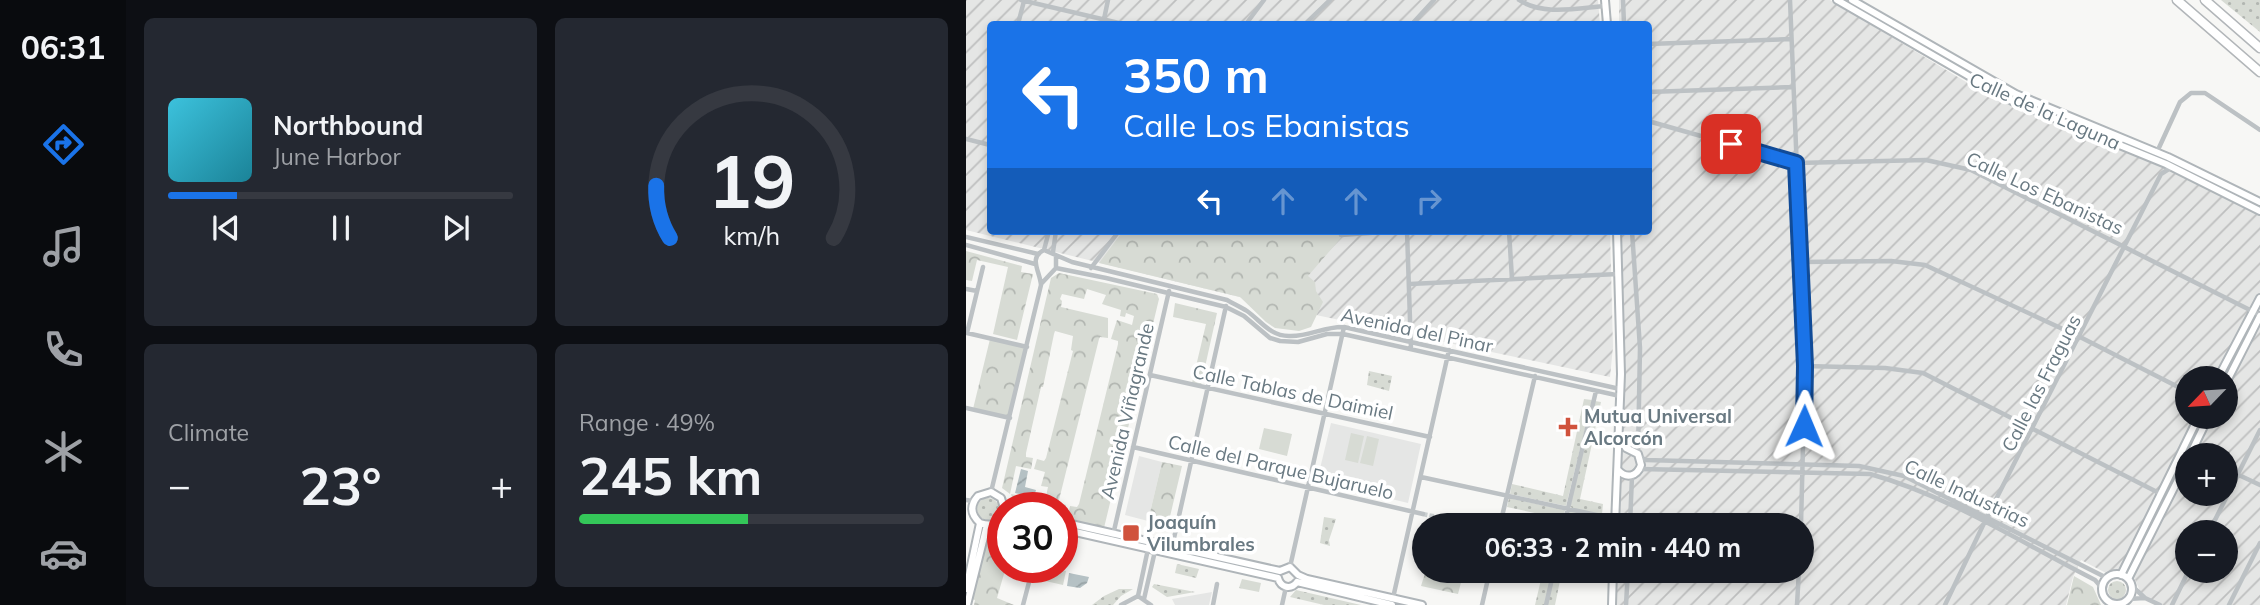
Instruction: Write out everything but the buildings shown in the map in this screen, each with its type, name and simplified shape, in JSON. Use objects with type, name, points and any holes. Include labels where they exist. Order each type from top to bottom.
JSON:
[{"type":"highway","points":[[2178,0],[2260,72]]},
{"type":"highway","points":[[2205,0],[2260,48]]},
{"type":"street","points":[[1019,21],[1023,0],[1099,21]]},
{"type":"street","points":[[1103,21],[1108,0]]},
{"type":"street","points":[[1248,21],[1264,0]]},
{"type":"street","points":[[1308,21],[1330,0]]},
{"type":"street","points":[[1415,21],[1434,0]]},
{"type":"street","points":[[1519,0],[1547,10],[1605,3],[1607,21]]},
{"type":"street","points":[[1623,0],[1624,21]]},
{"type":"street","name":"Calle de la Laguna","points":[[1837,0],[2012,101],[2159,161],[2260,211]]},
{"type":"street","name":"Calle de la Laguna","points":[[1852,0],[2015,94],[2157,152],[2260,202]]},
{"type":"street","points":[[1791,2],[1805,366],[1801,513]]},
{"type":"street","points":[[1652,44],[1791,39]]},
{"type":"street","points":[[1652,92],[1793,87]]},
{"type":"street","points":[[2157,152],[2180,102],[2191,93],[2205,93],[2260,130]]},
{"type":"street","name":"Calle Los Ebanistas","points":[[1652,122],[1796,163],[1926,160],[1971,170],[2258,314]]},
{"type":"street","points":[[966,139],[987,142]]},
{"type":"street","points":[[2159,161],[2161,174],[2172,167]]},
{"type":"street","name":"Calle las Fraguas","points":[[1945,605],[2161,174]]},
{"type":"street","points":[[1041,285],[1035,264],[1038,254],[1044,250],[1048,235]]},
{"type":"street","points":[[991,492],[1041,285],[1056,268],[1056,235]]},
{"type":"street","points":[[1091,268],[1116,235]]},
{"type":"street","points":[[1407,235],[1411,349]]},
{"type":"street","points":[[1509,235],[1512,279]]},
{"type":"street","points":[[1616,513],[1620,436],[1617,235]]},
{"type":"street","points":[[1617,487],[1640,469],[1636,454],[1640,348],[1632,235]]},
{"type":"street","points":[[966,237],[1038,254]]},
{"type":"street","points":[[966,245],[1035,264]]},
{"type":"street","points":[[1044,250],[1055,255]]},
{"type":"street","name":"Avenida del Pinar","points":[[1055,255],[1226,307],[1244,316],[1270,338],[1280,341],[1298,342],[1326,334],[1343,334],[1596,391],[1620,392]]},
{"type":"street","points":[[1801,262],[1891,261],[1925,265],[2080,337],[2175,385]]},
{"type":"street","points":[[983,267],[967,333],[1027,347]]},
{"type":"street","name":"Avenida del Pinar","points":[[1056,268],[1227,300],[1247,311],[1264,327],[1288,337],[1324,328],[1345,327],[1620,392]]},
{"type":"street","points":[[1038,270],[1049,273]]},
{"type":"street","points":[[1410,284],[1619,274]]},
{"type":"street","points":[[966,289],[977,291]]},
{"type":"street","name":"Avenida Viñagrande","points":[[1113,537],[1169,290]]},
{"type":"street","points":[[2234,366],[2258,314],[2260,299]]},
{"type":"street","points":[[1172,547],[1227,300]]},
{"type":"street","points":[[2226,366],[2258,314]]},
{"type":"street","points":[[1078,527],[1152,550],[1279,575],[1290,567],[1345,327]]},
{"type":"street","points":[[1392,603],[1449,350]]},
{"type":"street","points":[[1805,366],[1885,368],[1923,373],[2162,495]]},
{"type":"street","points":[[1503,513],[1536,370]]},
{"type":"street","name":"Calle Tablas de Daimiel","points":[[1150,375],[1430,437]]},
{"type":"street","points":[[1567,513],[1596,391]]},
{"type":"street","points":[[966,408],[1010,418]]},
{"type":"street","points":[[2260,430],[2238,474],[2260,485]]},
{"type":"street","points":[[1620,436],[1622,444],[1636,454]]},
{"type":"street","name":"Calle del Parque Bujaruelo","points":[[1133,447],[1418,513]]},
{"type":"street","points":[[1617,458],[1620,453],[1636,454]]},
{"type":"street","name":"Calle Industrias","points":[[1636,454],[1646,460],[1802,468],[1870,474],[1900,482],[2095,580],[2102,588]]},
{"type":"street","points":[[2121,575],[2175,465]]},
{"type":"street","name":"Calle Industrias","points":[[1640,469],[1866,467],[1904,476],[2107,578]]},
{"type":"street","points":[[1618,470],[1629,476]]},
{"type":"street","points":[[1629,476],[1630,513]]},
{"type":"street","points":[[1421,477],[1582,513]]},
{"type":"street","points":[[2128,579],[2175,487]]},
{"type":"street","points":[[987,492],[969,504],[973,514],[983,524],[987,524]]},
{"type":"street","points":[[966,589],[983,524]]},
{"type":"street","points":[[967,605],[983,524]]},
{"type":"street","points":[[1078,532],[1172,547],[1279,575]]},
{"type":"street","points":[[2229,605],[2260,543]]},
{"type":"street","points":[[1121,605],[1138,596],[1152,550]]},
{"type":"street","points":[[1144,599],[1152,550]]},
{"type":"street","points":[[1290,567],[1298,578],[1392,603],[1422,605]]},
{"type":"street","points":[[1279,575],[1281,584],[1286,587],[1293,586],[1298,578]]},
{"type":"street","points":[[2145,598],[2129,599],[2119,605],[2110,604],[2102,588],[2107,578],[2121,575],[2145,598],[2160,605]]},
{"type":"street","points":[[1023,605],[1029,583]]},
{"type":"street","points":[[1482,605],[1487,583]]},
{"type":"street","points":[[1546,605],[1551,583]]},
{"type":"street","points":[[1612,605],[1613,583]]},
{"type":"street","points":[[1626,605],[1627,583]]},
{"type":"street","points":[[1797,605],[1798,583]]},
{"type":"street","points":[[2172,605],[2183,583]]},
{"type":"street","points":[[1213,605],[1217,584]]},
{"type":"street","points":[[2129,599],[2132,586]]},
{"type":"street","points":[[1282,605],[1286,587]]},
{"type":"street","points":[[1138,596],[1152,605]]},
{"type":"shaded area","points":[[966,0],[1598,0],[1600,21],[987,21],[987,235],[1610,235],[1613,347],[1610,377],[1297,311],[966,230]]},
{"type":"shaded area","points":[[1619,0],[1830,0],[1991,97],[2174,172],[2260,212],[2260,605],[2163,605],[2142,596],[2134,577],[2119,570],[2106,573],[2081,560],[2073,577],[2066,605],[1611,605],[1612,583],[1814,583],[1814,513],[1617,513],[1619,235],[1652,235],[1652,21],[1619,21]]},
{"type":"shaded area","points":[[1331,423],[1421,444],[1408,503],[1317,481]]},
{"type":"shaded area","points":[[1139,456],[1162,462],[1148,521],[1125,515]]},
{"type":"shaded area","points":[[1212,592],[1209,605],[1175,605],[1172,599]]},
{"type":"green space","points":[[2221,0],[2260,0],[2260,32]]},
{"type":"green space","points":[[1120,235],[1344,235],[1308,276],[1315,282],[1316,291],[1323,302],[1311,327],[1299,331],[1275,328],[1240,297],[1099,263]]},
{"type":"green space","points":[[966,251],[1022,266],[1021,272],[1033,274],[1017,340],[993,334],[1008,267],[977,260],[972,281],[966,280]]},
{"type":"green space","points":[[1059,273],[1157,294],[1159,299],[1104,528],[1078,523],[1078,506],[1118,344],[1118,341],[1111,339],[1117,320],[1132,325],[1134,316],[1126,313],[1125,317],[1120,316],[1121,310],[1102,304],[1106,295],[1087,289],[1084,299],[1062,294],[1060,299],[1061,307],[1108,318],[1108,338],[1099,339],[1061,492],[1047,492],[1048,487],[1041,486],[1045,472],[1034,469],[1037,459],[1044,461],[1046,458],[1073,351],[1073,336],[1055,331],[1026,453],[1026,457],[1033,458],[1031,469],[1016,466],[1010,492],[1002,488],[1051,278]]},
{"type":"green space","points":[[1175,303],[1217,313],[1201,385],[1192,383],[1206,324],[1173,317]]},
{"type":"green space","points":[[990,339],[1027,347],[1010,418],[973,409]]},
{"type":"green space","points":[[1369,371],[1392,376],[1389,391],[1367,385]]},
{"type":"green space","points":[[1584,399],[1592,400],[1566,506],[1510,494],[1512,484],[1563,496]]},
{"type":"green space","points":[[1595,401],[1601,402],[1580,499],[1603,504],[1602,513],[1579,511],[1570,507]]},
{"type":"green space","points":[[1264,428],[1292,434],[1287,456],[1259,449]]},
{"type":"green space","points":[[1351,433],[1364,436],[1358,463],[1345,460]]},
{"type":"green space","points":[[1367,436],[1379,439],[1373,466],[1360,463]]},
{"type":"green space","points":[[1162,462],[1182,466],[1168,525],[1148,521]]},
{"type":"green space","points":[[987,498],[987,520],[977,513],[977,505]]},
{"type":"green space","points":[[1509,498],[1565,510],[1564,513],[1535,513],[1507,507]]},
{"type":"green space","points":[[1324,517],[1336,519],[1329,540],[1330,546],[1320,543]]},
{"type":"green space","points":[[987,541],[987,583],[1001,583],[997,598],[1014,605],[974,605],[975,600],[972,599]]},
{"type":"green space","points":[[1177,564],[1199,569],[1196,578],[1175,573]]},
{"type":"green space","points":[[2074,576],[2093,587],[2101,605],[2067,605]]},
{"type":"green space","points":[[1242,579],[1261,583],[1259,592],[1239,588]]},
{"type":"green space","points":[[2117,581],[2123,584],[2126,590],[2123,596],[2117,599],[2111,596],[2108,590],[2111,584]]},
{"type":"green space","points":[[1422,583],[1461,583],[1458,594],[1421,586]]},
{"type":"green space","points":[[1540,583],[1560,583],[1555,605],[1535,605]]},
{"type":"green space","points":[[1154,584],[1195,592],[1167,597],[1152,587]]},
{"type":"green space","points":[[1119,589],[1133,589],[1113,605],[1092,605],[1104,596]]},
{"type":"green space","points":[[1296,590],[1361,605],[1324,605],[1290,597]]},
{"type":"water","points":[[1021,469],[1028,471],[1025,487],[1035,492],[1015,492]]},
{"type":"water","points":[[1078,575],[1089,577],[1087,583],[1080,588],[1067,586],[1067,583],[1078,583]]},
{"type":"place","name":"Mutua Universal Alcorcón","points":[[1568,427]]},
{"type":"place","name":"Joaquín Vilumbrales","points":[[1131,533]]},
{"type":"route","points":[[1731,144],[1796,163],[1805,366],[1804,426]]}]
